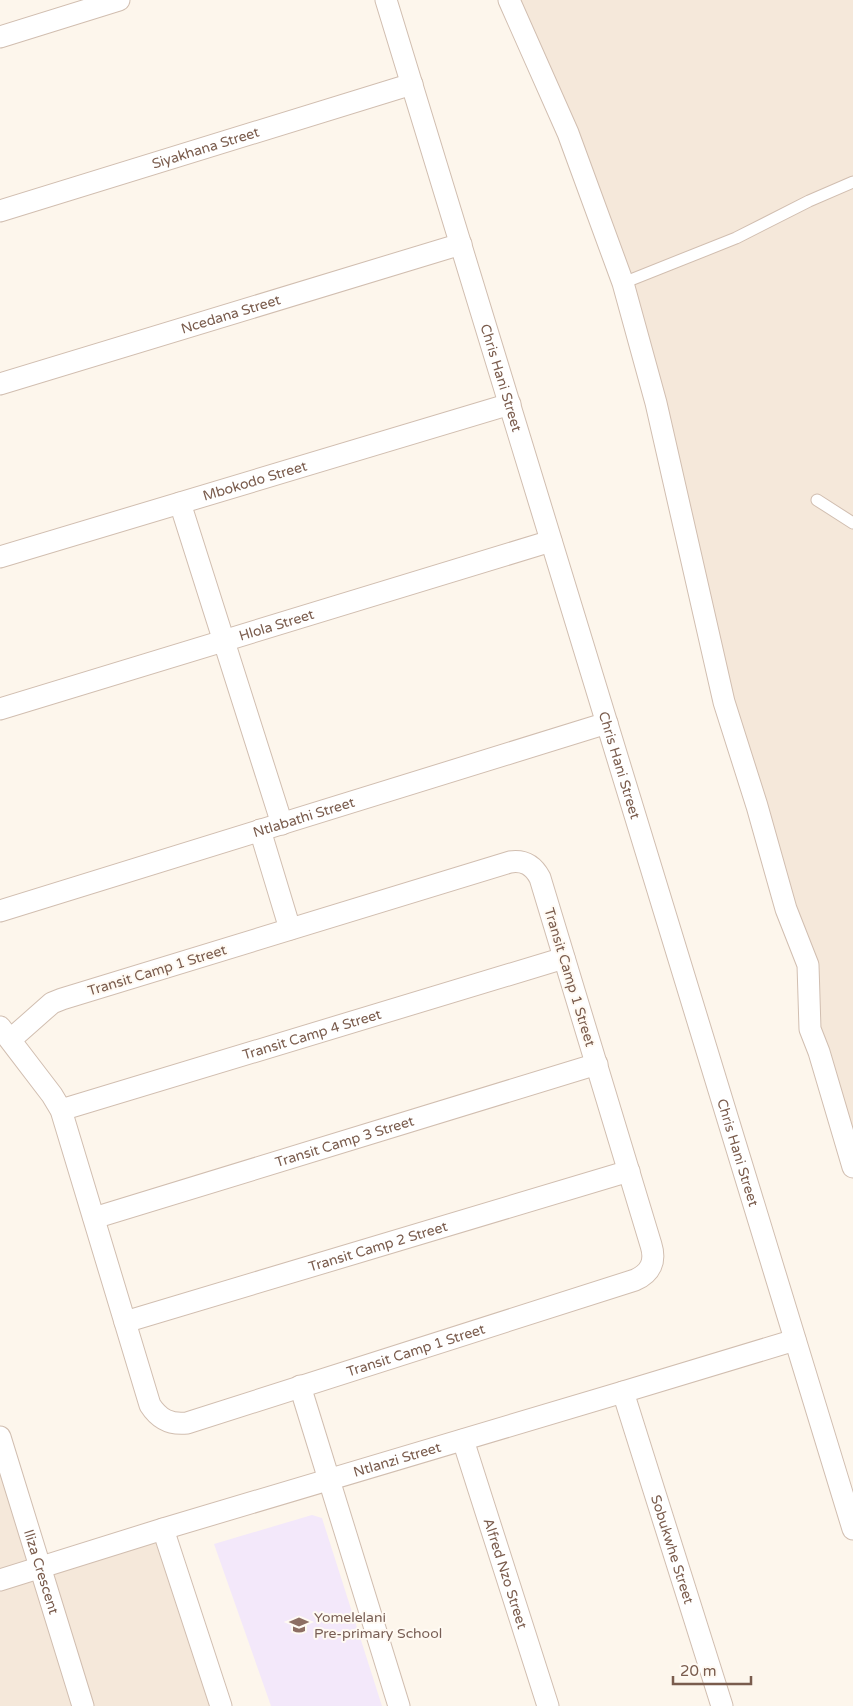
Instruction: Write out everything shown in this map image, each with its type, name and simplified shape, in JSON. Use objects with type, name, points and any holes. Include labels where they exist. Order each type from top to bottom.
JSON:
[{"type":"street","points":[[0,36],[66,8],[119,0]]},
{"type":"street","name":"Chris Hani Street","points":[[386,0],[853,1529]]},
{"type":"street","points":[[509,0],[568,132],[623,284],[656,403],[724,702],[757,806],[786,909],[808,965],[810,1029],[819,1052],[853,1167]]},
{"type":"street","name":"Siyakhana Street","points":[[0,211],[412,84]]},
{"type":"street","name":"Ncedana Street","points":[[0,384],[461,244]]},
{"type":"street","name":"Mbokodo Street","points":[[0,557],[510,404]]},
{"type":"street","points":[[180,503],[282,824]]},
{"type":"street","name":"Hlola Street","points":[[0,709],[551,540]]},
{"type":"street","name":"Ntlabathi Street","points":[[0,911],[607,723]]},
{"type":"street","points":[[260,830],[290,929]]},
{"type":"street","name":"Transit Camp 1 Street","points":[[517,861],[530,865],[536,870],[654,1254],[653,1263],[649,1271],[641,1277],[187,1423],[171,1422],[156,1413],[150,1405],[61,1110],[52,1095],[5,1033],[52,1003],[62,999],[290,929],[517,861]]},
{"type":"street","name":"Transit Camp 4 Street","points":[[61,1110],[564,958]]},
{"type":"street","name":"Transit Camp 3 Street","points":[[94,1218],[597,1064]]},
{"type":"street","name":"Transit Camp 2 Street","points":[[125,1322],[629,1171]]},
{"type":"street","name":"Ntlanzi Street","points":[[0,1580],[328,1479],[795,1340]]},
{"type":"street","points":[[300,1386],[399,1706]]},
{"type":"street","name":"Sobukwhe Street","points":[[623,1392],[722,1706]]},
{"type":"street","name":"Iliza Crescent","points":[[0,1437],[83,1706]]},
{"type":"street","name":"Alfred Nzo Street","points":[[463,1440],[548,1706]]},
{"type":"street","points":[[163,1529],[221,1706]]},
{"type":"lane","points":[[623,284],[736,238],[802,204],[853,182]]},
{"type":"lane","points":[[818,500],[853,523]]},
{"type":"shaded area","points":[[506,0],[853,0],[853,1177],[807,965],[620,283]]},
{"type":"shaded area","points":[[0,1430],[42,1565],[161,1528],[218,1706],[0,1706]]},
{"type":"shaded area","name":"Yomelelani Pre-primary School","points":[[312,1515],[322,1518],[382,1706],[271,1706],[214,1544]]},
{"type":"place","name":"Yomelelani Pre-primary School","points":[[299,1625]]}]
